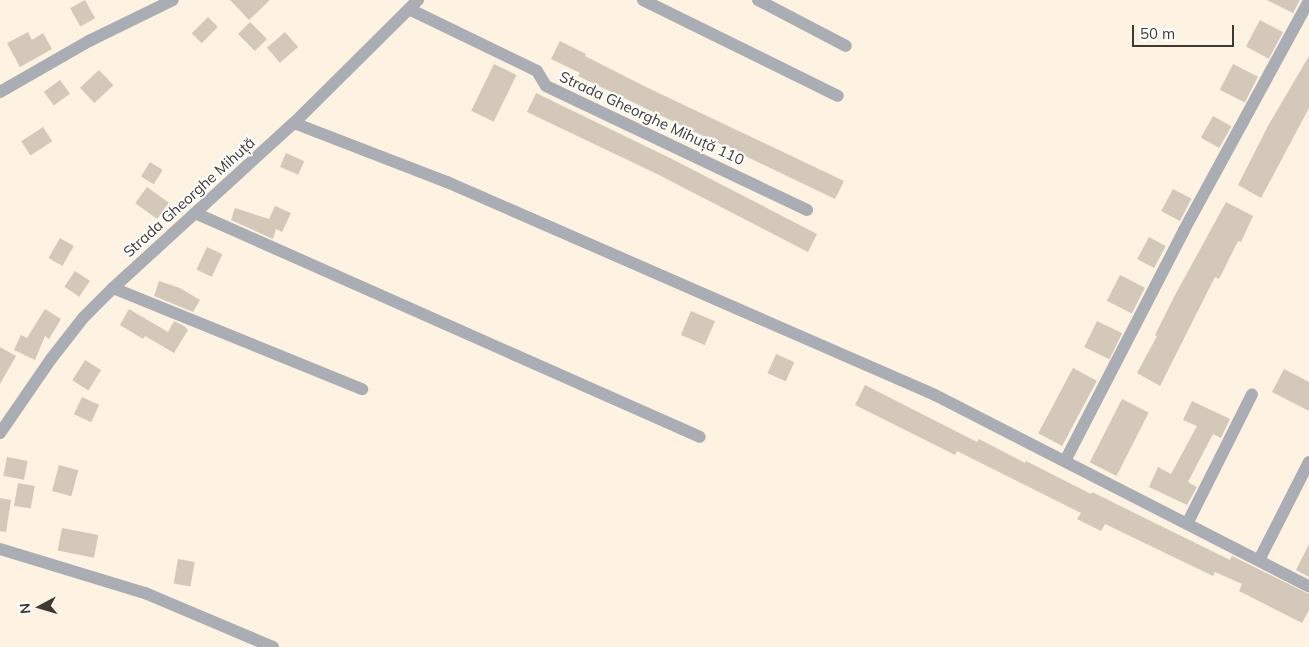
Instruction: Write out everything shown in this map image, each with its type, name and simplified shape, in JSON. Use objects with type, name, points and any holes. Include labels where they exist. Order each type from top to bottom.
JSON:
[{"type":"street","points":[[0,92],[89,41],[173,0]]},
{"type":"street","points":[[643,0],[838,96]]},
{"type":"street","points":[[758,0],[846,46]]},
{"type":"street","points":[[1065,462],[1184,230],[1309,1]]},
{"type":"street","name":"Strada Gheorghe Mihuță","points":[[0,433],[51,359],[83,318],[113,288],[294,123],[414,4]]},
{"type":"street","name":"Strada Gheorghe Mihuță 110","points":[[414,4],[537,71],[546,86],[807,210]]},
{"type":"street","points":[[294,123],[447,182],[935,395],[1309,586]]},
{"type":"street","points":[[195,213],[700,437]]},
{"type":"street","points":[[113,288],[362,389]]},
{"type":"street","points":[[1187,524],[1252,394]]},
{"type":"street","points":[[1259,560],[1309,462]]},
{"type":"street","points":[[0,549],[146,593],[273,647]]},
{"type":"building","points":[[85,0],[95,18],[80,27],[70,8]]},
{"type":"building","points":[[230,0],[270,0],[249,20]]},
{"type":"building","points":[[1267,0],[1300,0],[1293,13]]},
{"type":"building","points":[[208,17],[218,27],[202,43],[192,33]]},
{"type":"building","points":[[1260,20],[1283,32],[1269,59],[1246,46]]},
{"type":"building","points":[[250,22],[267,39],[255,51],[238,34]]},
{"type":"building","points":[[28,32],[32,40],[43,33],[52,49],[20,67],[7,43]]},
{"type":"building","points":[[285,32],[298,47],[280,63],[267,48]]},
{"type":"building","points":[[560,41],[644,86],[844,181],[835,199],[578,76],[580,73],[551,59]]},
{"type":"building","points":[[1309,56],[1309,108],[1261,198],[1238,185],[1268,126]]},
{"type":"building","points":[[494,64],[516,75],[494,122],[471,111]]},
{"type":"building","points":[[1233,64],[1258,77],[1245,103],[1220,90]]},
{"type":"building","points":[[99,70],[113,85],[94,103],[80,88]]},
{"type":"building","points":[[60,80],[70,94],[54,106],[44,92]]},
{"type":"building","points":[[536,93],[672,159],[817,234],[808,252],[659,175],[527,112]]},
{"type":"building","points":[[1213,116],[1231,126],[1219,148],[1201,138]]},
{"type":"building","points":[[43,127],[52,141],[30,155],[21,141]]},
{"type":"building","points":[[286,153],[304,161],[298,175],[280,167]]},
{"type":"building","points":[[150,162],[163,170],[154,184],[141,176]]},
{"type":"building","points":[[147,187],[169,203],[157,219],[135,203]]},
{"type":"building","points":[[1173,189],[1192,199],[1180,221],[1161,211]]},
{"type":"building","points":[[1226,202],[1253,216],[1241,242],[1238,241],[1219,279],[1215,277],[1160,386],[1137,373],[1157,336],[1155,335],[1174,297]]},
{"type":"building","points":[[275,206],[291,213],[282,232],[276,229],[273,239],[231,220],[235,208],[269,219]]},
{"type":"building","points":[[1149,237],[1166,246],[1154,268],[1137,259]]},
{"type":"building","points":[[60,238],[74,246],[62,266],[49,258]]},
{"type":"building","points":[[207,247],[222,254],[212,277],[196,270]]},
{"type":"building","points":[[75,271],[90,281],[79,297],[64,287]]},
{"type":"building","points":[[1120,275],[1145,288],[1132,314],[1107,301]]},
{"type":"building","points":[[159,281],[180,288],[200,300],[193,312],[154,296]]},
{"type":"building","points":[[45,309],[61,319],[49,339],[45,336],[35,360],[14,350],[21,335],[27,338]]},
{"type":"building","points":[[129,309],[168,332],[174,321],[184,326],[188,330],[174,353],[145,336],[143,339],[120,325]]},
{"type":"building","points":[[691,311],[715,321],[705,345],[681,335]]},
{"type":"building","points":[[1097,321],[1122,333],[1109,359],[1084,347]]},
{"type":"building","points":[[0,347],[16,356],[0,384]]},
{"type":"building","points":[[776,354],[794,362],[786,381],[767,373]]},
{"type":"building","points":[[85,360],[101,370],[88,390],[72,380]]},
{"type":"building","points":[[1073,368],[1097,381],[1062,446],[1038,433]]},
{"type":"building","points":[[1284,369],[1309,382],[1309,411],[1272,392]]},
{"type":"building","points":[[865,385],[977,442],[979,439],[1025,463],[1026,461],[1091,494],[1092,492],[1230,560],[1232,556],[1309,594],[1309,610],[1302,623],[1239,591],[1242,584],[1215,572],[1213,576],[1105,524],[1101,531],[1077,519],[1081,513],[957,451],[955,455],[855,405]]},
{"type":"building","points":[[82,397],[99,405],[91,422],[74,414]]},
{"type":"building","points":[[1122,399],[1149,413],[1116,476],[1090,462]]},
{"type":"building","points":[[1192,401],[1230,419],[1221,438],[1213,434],[1188,482],[1197,487],[1187,505],[1149,487],[1158,467],[1171,474],[1197,426],[1183,420]]},
{"type":"building","points":[[7,457],[28,461],[24,480],[3,476]]},
{"type":"building","points":[[59,465],[78,470],[71,496],[52,491]]},
{"type":"building","points":[[18,483],[35,486],[31,509],[14,506]]},
{"type":"building","points":[[0,498],[11,500],[6,532],[0,531]]},
{"type":"building","points":[[62,528],[98,535],[94,558],[58,551]]},
{"type":"building","points":[[1309,544],[1309,577],[1296,570]]},
{"type":"building","points":[[178,559],[195,562],[190,587],[174,584]]}]
